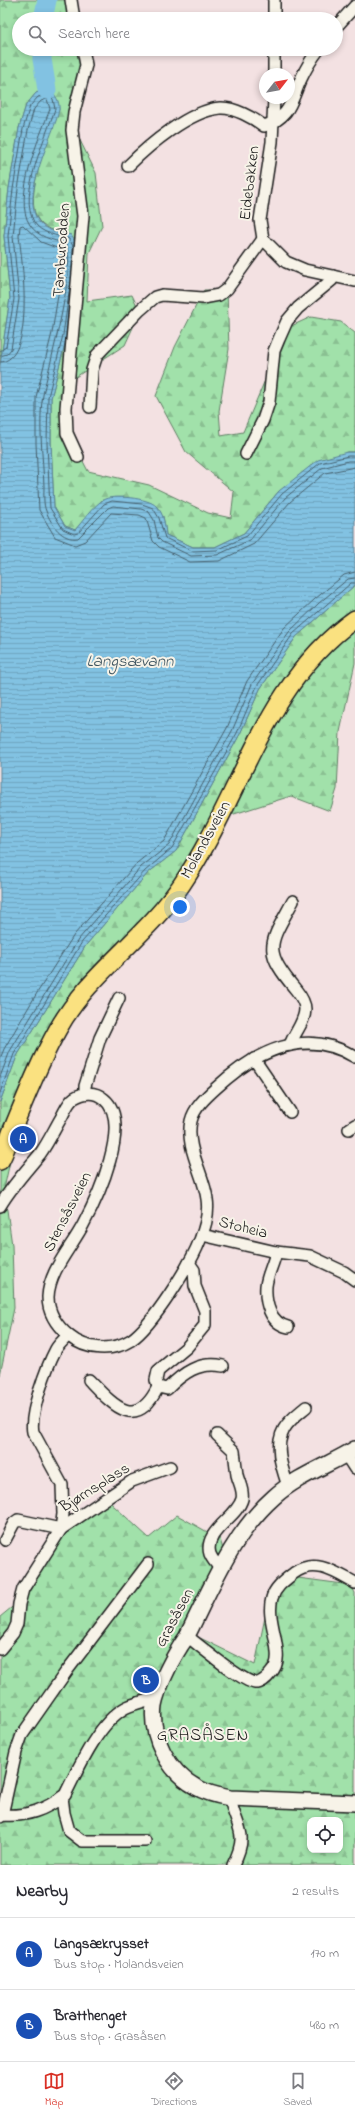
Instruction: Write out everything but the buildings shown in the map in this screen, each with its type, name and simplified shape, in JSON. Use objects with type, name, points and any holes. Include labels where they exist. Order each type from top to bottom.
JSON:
[{"type":"main road","name":"Molandsveien","points":[[0,1162],[2,1146],[40,1063],[71,1010],[88,988],[170,901],[200,855],[268,722],[285,693],[300,672],[322,647],[355,619]]},
{"type":"street","points":[[71,0],[73,12]]},
{"type":"street","points":[[274,0],[274,12]]},
{"type":"street","points":[[343,19],[355,6]]},
{"type":"street","name":"Tamburodden","points":[[78,457],[67,433],[66,408],[83,216],[72,130],[74,112],[86,65],[84,56]]},
{"type":"street","points":[[274,56],[274,68]]},
{"type":"street","points":[[128,166],[162,135],[211,110],[228,108],[268,125],[291,106],[300,79],[315,56]]},
{"type":"street","name":"Eidebakken","points":[[273,104],[268,125],[272,142],[260,220],[263,240],[286,262],[305,270],[355,280]]},
{"type":"street","points":[[90,407],[92,370],[97,355],[140,310],[154,297],[162,295],[204,298],[219,295],[227,289],[263,240]]},
{"type":"street","points":[[246,454],[263,420],[268,402],[274,351],[287,321],[298,308],[332,280],[333,276]]},
{"type":"street","points":[[290,1045],[304,1016],[306,1007],[301,997],[275,962],[272,951],[276,932],[293,901]]},
{"type":"street","points":[[0,1206],[7,1194],[42,1151],[70,1102],[85,1093],[85,1086],[100,1038],[118,998]]},
{"type":"street","name":"Stensåsveien","points":[[85,1093],[93,1092],[107,1100],[115,1116],[116,1131],[105,1174],[91,1206],[49,1286],[49,1307],[56,1324],[75,1341],[96,1348],[108,1348],[129,1341],[142,1329],[169,1294],[189,1263],[202,1235],[208,1208],[207,1197],[194,1155],[190,1123],[198,1107],[223,1082],[254,1059],[290,1045],[308,1042],[322,1043],[333,1046],[355,1057]]},
{"type":"street","points":[[254,1059],[290,1112]]},
{"type":"street","name":"Stoheia","points":[[202,1235],[276,1252],[310,1256],[344,1272],[355,1280]]},
{"type":"street","name":"Stoheia","points":[[276,1252],[266,1284],[266,1294],[274,1320],[280,1326],[288,1327]]},
{"type":"street","points":[[89,1380],[112,1404],[132,1411],[140,1409],[151,1400],[158,1386],[156,1380],[158,1371],[187,1347],[205,1325],[205,1311],[195,1286],[194,1270],[189,1263]]},
{"type":"street","name":"Bjørnsplass","points":[[61,1529],[63,1514],[62,1485],[33,1432],[32,1424],[34,1408],[56,1349],[68,1335]]},
{"type":"street","points":[[158,1386],[167,1389],[178,1378],[203,1365],[222,1366]]},
{"type":"street","points":[[288,1486],[279,1455],[280,1438],[284,1427],[306,1407]]},
{"type":"street","points":[[217,1435],[234,1451],[237,1477],[242,1490],[242,1500],[233,1513],[218,1529],[209,1546],[210,1554],[221,1569]]},
{"type":"street","points":[[350,1452],[355,1469]]},
{"type":"street","name":"Grasåsen","points":[[350,1452],[288,1486],[274,1497],[239,1537],[221,1569],[188,1636],[179,1647],[157,1697],[154,1719],[155,1732],[170,1763],[182,1777],[196,1787],[216,1795],[230,1798],[355,1803]]},
{"type":"street","name":"Bjørnsplass","points":[[0,1648],[13,1633],[17,1624],[19,1604],[23,1589],[61,1529],[132,1481],[170,1468]]},
{"type":"street","points":[[5,1540],[14,1523],[18,1520],[61,1529]]},
{"type":"street","points":[[148,1564],[66,1672],[22,1734],[16,1752],[1,1816],[27,1815],[43,1809],[62,1797],[98,1735],[113,1718],[125,1708],[157,1697]]},
{"type":"street","points":[[188,1636],[236,1673],[254,1683],[258,1683],[274,1671],[276,1662],[277,1652],[270,1608],[272,1596],[278,1587],[298,1570],[310,1566],[319,1566],[355,1583]]},
{"type":"street","points":[[62,1797],[69,1832],[82,1842],[145,1841]]},
{"type":"street","points":[[230,1798],[241,1833],[241,1849],[233,1865]]},
{"type":"green space","points":[[0,0],[73,0],[76,12],[12,12],[12,56],[83,56],[72,124],[96,173],[102,226],[89,253],[87,301],[132,295],[140,312],[125,345],[71,380],[67,430],[88,471],[149,485],[208,513],[231,518],[234,492],[186,452],[156,396],[175,347],[204,290],[227,290],[229,349],[219,411],[221,436],[243,432],[287,328],[311,317],[341,322],[355,333],[355,452],[347,452],[279,491],[244,533],[215,547],[193,547],[166,535],[163,516],[102,500],[75,530],[65,526],[54,507],[51,443],[51,398],[67,336],[77,272],[71,235],[54,231],[46,227],[39,221],[34,211],[33,197],[39,165],[59,109],[47,90],[36,93],[26,105],[19,128],[9,188],[4,236],[10,298],[0,365]]},
{"type":"green space","points":[[355,585],[355,663],[340,732],[337,789],[330,811],[291,796],[231,815],[154,918],[72,1015],[17,1129],[4,1189],[12,1245],[14,1308],[0,1375],[0,1102],[17,1056],[86,945],[148,873],[176,851],[240,734],[260,689],[296,637]]},
{"type":"green space","points":[[102,1495],[149,1538],[177,1515],[220,1539],[228,1567],[192,1634],[255,1665],[268,1603],[298,1578],[351,1585],[355,1593],[355,1865],[0,1865],[0,1617],[28,1594],[59,1540]]},
{"type":"water","name":"Langsævann","points":[[50,88],[58,101],[59,110],[37,174],[33,208],[38,221],[50,230],[71,235],[77,245],[77,272],[67,336],[51,398],[51,443],[54,507],[65,526],[75,530],[91,510],[103,500],[108,498],[122,497],[139,499],[152,503],[159,509],[165,523],[166,535],[193,547],[215,547],[244,533],[279,491],[318,460],[347,452],[355,452],[355,585],[296,637],[260,689],[240,734],[176,851],[148,873],[86,945],[17,1056],[0,1102],[0,365],[10,298],[4,236],[9,188],[19,128],[26,105],[36,93]]},
{"type":"waterway","points":[[44,12],[47,0]]},
{"type":"waterway","points":[[42,56],[47,90]]},
{"type":"place","name":"Langsækrysset","points":[[23,1139]]},
{"type":"place","name":"Bratthenget","points":[[146,1680]]},
{"type":"district","name":"GRASÅSEN","points":[[203,1735]]}]
